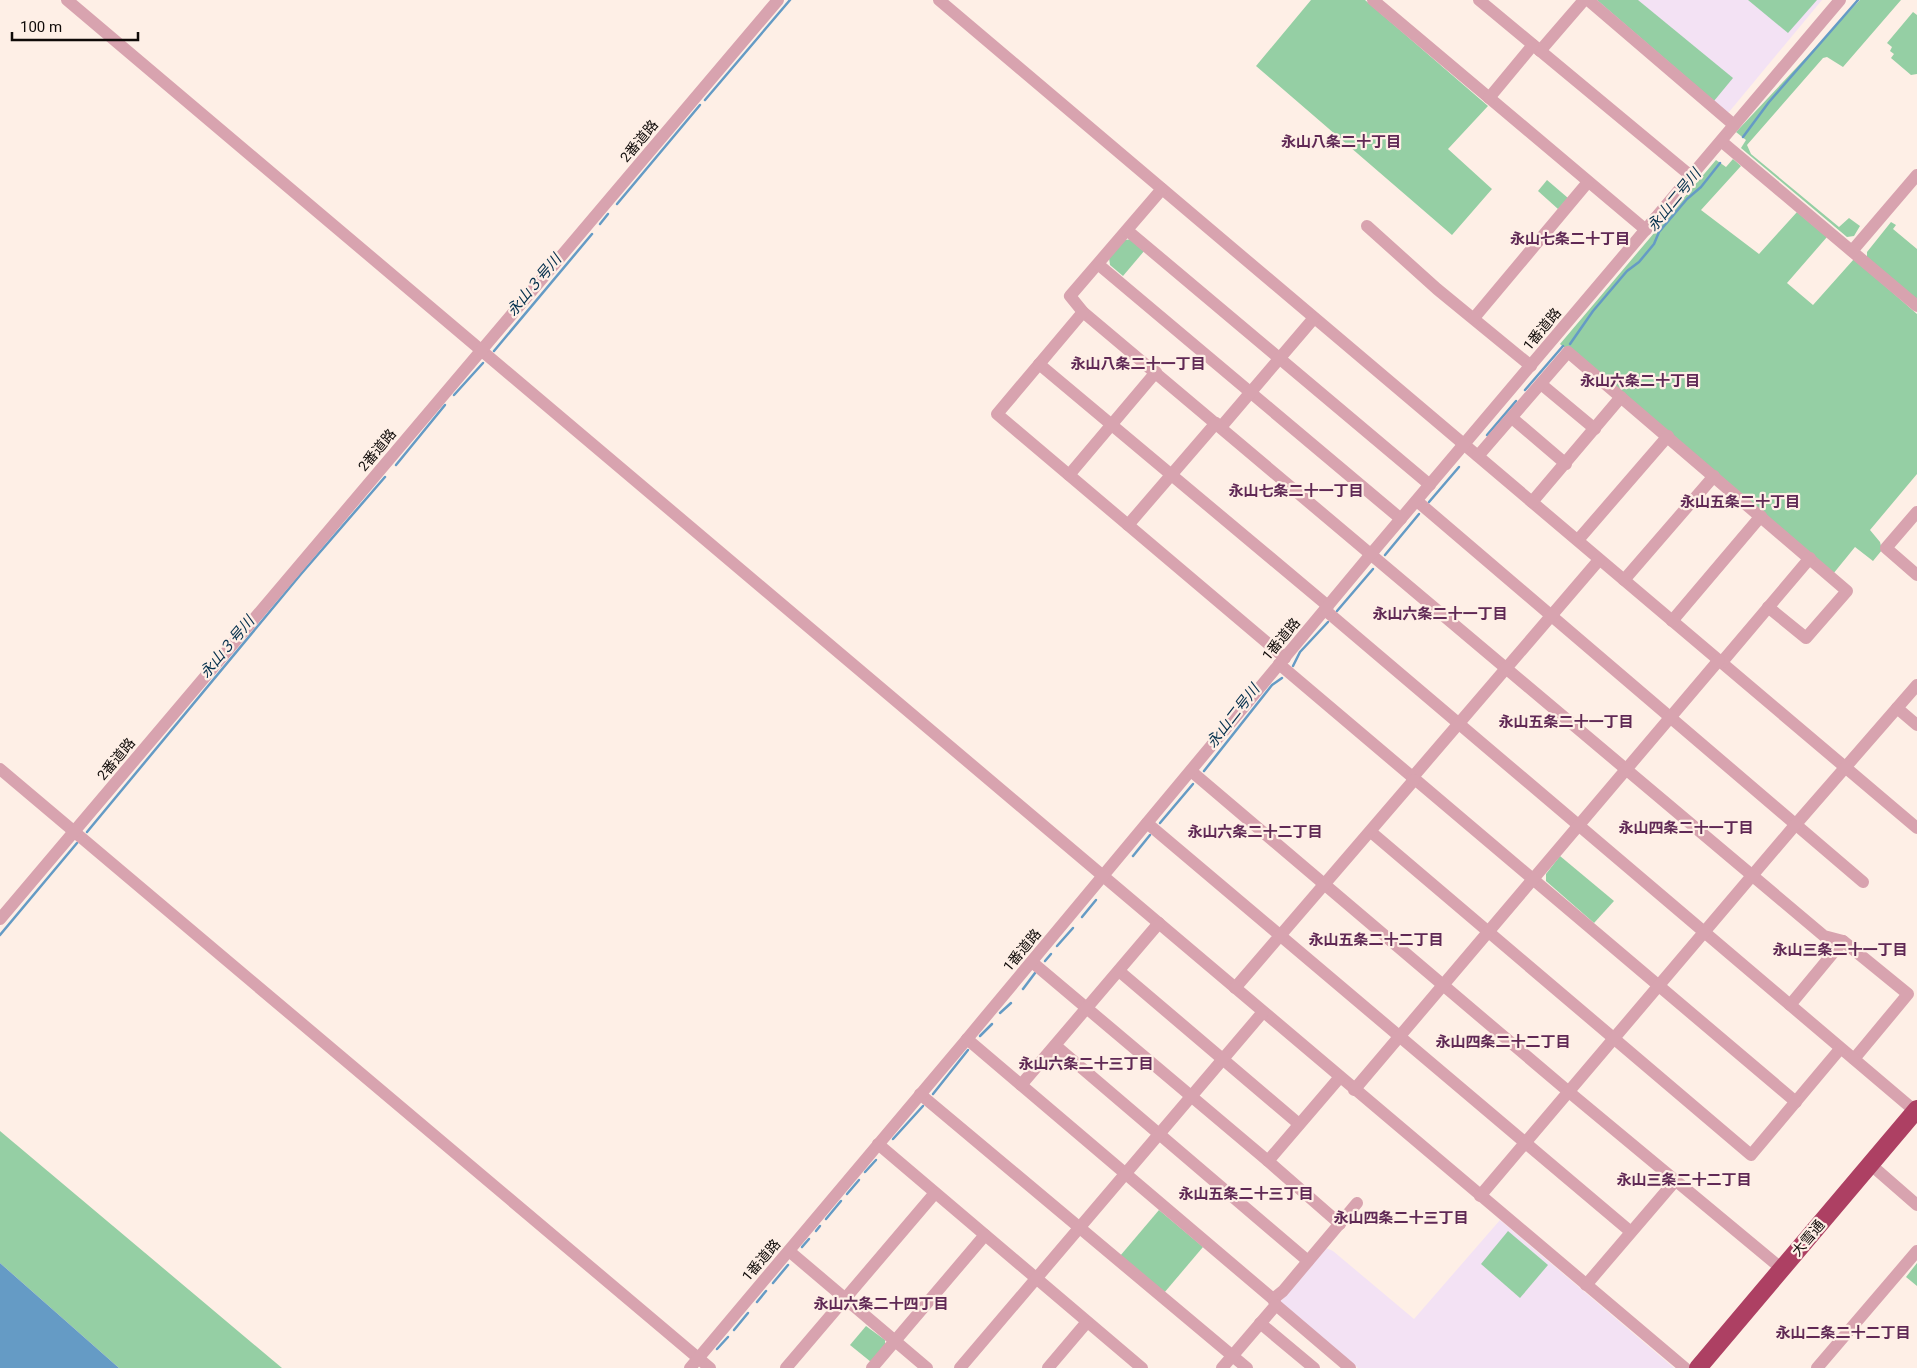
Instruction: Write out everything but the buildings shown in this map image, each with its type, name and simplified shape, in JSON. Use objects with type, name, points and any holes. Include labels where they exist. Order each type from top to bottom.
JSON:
[{"type":"highway","name":"大雪通","points":[[1698,1368],[1916,1110]]},
{"type":"street","points":[[67,0],[1685,1368]]},
{"type":"street","name":"2番道路","points":[[0,919],[778,0]]},
{"type":"street","points":[[939,0],[1917,828]]},
{"type":"street","points":[[1373,0],[1646,230]]},
{"type":"street","points":[[1479,0],[1691,176]]},
{"type":"street","points":[[1489,98],[1586,0],[1734,125]]},
{"type":"street","name":"1番道路","points":[[694,1363],[968,1039],[1371,554],[1840,0]]},
{"type":"street","points":[[1720,141],[1917,306]]},
{"type":"street","points":[[1852,251],[1917,174]]},
{"type":"street","points":[[1474,318],[1588,182]]},
{"type":"street","points":[[1162,189],[1099,265],[1070,296],[1083,312],[1824,936],[1843,941],[1908,994],[1854,1059]]},
{"type":"street","points":[[1367,226],[1437,289],[1531,366]]},
{"type":"street","points":[[1128,231],[1430,485]]},
{"type":"street","points":[[1099,265],[1401,519]]},
{"type":"street","points":[[1083,312],[997,414],[1128,525],[1413,779],[1796,1102]]},
{"type":"street","points":[[1128,525],[1171,475],[1251,392],[1314,318]]},
{"type":"street","points":[[1478,456],[1568,352],[1810,558],[1846,591],[1806,638],[1768,607]]},
{"type":"street","points":[[1039,364],[1326,608],[1458,724],[1840,1048],[1916,1110]]},
{"type":"street","points":[[1068,475],[1156,372]]},
{"type":"street","points":[[1541,384],[1595,429]]},
{"type":"street","points":[[1532,502],[1621,397]]},
{"type":"street","points":[[1512,418],[1566,464]]},
{"type":"street","points":[[1578,540],[1668,436]]},
{"type":"street","points":[[1624,580],[1714,476]]},
{"type":"street","points":[[1417,501],[1863,882]]},
{"type":"street","points":[[1917,512],[1886,548],[1917,575]]},
{"type":"street","points":[[1672,621],[1761,516]]},
{"type":"street","points":[[1354,1090],[1670,716],[1810,558]]},
{"type":"street","points":[[1235,988],[1323,884],[1371,832],[1458,724],[1599,560]]},
{"type":"street","points":[[1480,1196],[1796,824],[1917,685]]},
{"type":"street","points":[[1897,708],[1917,725]]},
{"type":"street","points":[[0,769],[694,1363],[710,1368]]},
{"type":"street","points":[[1190,770],[1569,1092],[1782,1269]]},
{"type":"street","points":[[1147,824],[1631,1232]]},
{"type":"street","points":[[1371,832],[1751,1155],[1840,1048]]},
{"type":"street","points":[[1021,1086],[1159,923]]},
{"type":"street","points":[[1790,1005],[1843,941]]},
{"type":"street","points":[[1032,962],[1340,1224]]},
{"type":"street","points":[[1119,971],[1299,1124]]},
{"type":"street","points":[[960,1368],[1263,1012]]},
{"type":"street","points":[[968,1039],[1350,1368]]},
{"type":"street","points":[[1056,1046],[1308,1260]]},
{"type":"street","points":[[1268,1161],[1340,1077]]},
{"type":"street","points":[[920,1094],[1247,1368]]},
{"type":"street","points":[[878,1144],[1087,1322],[1135,1366]]},
{"type":"street","points":[[1870,1164],[1917,1205]]},
{"type":"street","points":[[1586,1285],[1675,1181]]},
{"type":"street","points":[[786,1368],[935,1193]]},
{"type":"street","points":[[1222,1368],[1260,1323],[1274,1302],[1308,1260],[1357,1203]]},
{"type":"street","points":[[872,1368],[985,1235]]},
{"type":"street","points":[[789,1251],[927,1368]]},
{"type":"street","points":[[1817,1368],[1917,1251]]},
{"type":"street","points":[[1048,1368],[1087,1322]]},
{"type":"street","points":[[1260,1323],[1314,1368]]},
{"type":"shaded area","points":[[1596,0],[1822,0],[1729,112],[1725,113]]},
{"type":"shaded area","points":[[1500,1220],[1674,1368],[1358,1368],[1280,1302],[1326,1248],[1333,1251],[1414,1319]]},
{"type":"green space","points":[[1311,0],[1365,0],[1488,106],[1448,149],[1492,189],[1452,235],[1256,66]]},
{"type":"green space","points":[[1597,0],[1638,0],[1733,78],[1714,101]]},
{"type":"green space","points":[[1748,0],[1817,0],[1788,33]]},
{"type":"green space","points":[[1860,0],[1901,0],[1843,67],[1827,57],[1823,58],[1747,145],[1751,154],[1839,227],[1849,218],[1860,226],[1854,236],[1847,237],[1741,148],[1746,140],[1736,132]]},
{"type":"green space","points":[[1913,12],[1917,15],[1917,74],[1911,75],[1891,58],[1894,54],[1890,51],[1892,47],[1887,43]]},
{"type":"green space","points":[[1733,159],[1741,166],[1701,210],[1759,254],[1797,212],[1827,237],[1787,283],[1813,305],[1854,259],[1917,314],[1917,474],[1870,530],[1880,542],[1882,550],[1873,561],[1855,547],[1833,574],[1560,344],[1716,160],[1726,167]]},
{"type":"green space","points":[[1547,180],[1568,198],[1558,209],[1538,191]]},
{"type":"green space","points":[[1891,222],[1896,225],[1893,229],[1917,249],[1917,301],[1867,257],[1867,252]]},
{"type":"green space","points":[[1132,239],[1145,250],[1123,276],[1110,265],[1109,258],[1125,240]]},
{"type":"green space","points":[[1560,856],[1614,901],[1594,923],[1546,881],[1546,874]]},
{"type":"green space","points":[[0,1131],[282,1368],[119,1368],[0,1263]]},
{"type":"green space","points":[[1159,1210],[1203,1247],[1164,1293],[1120,1256]]},
{"type":"green space","points":[[1508,1231],[1548,1265],[1520,1298],[1481,1264]]},
{"type":"green space","points":[[1917,1263],[1917,1286],[1906,1277]]},
{"type":"green space","points":[[866,1326],[885,1340],[885,1346],[871,1362],[850,1345]]},
{"type":"water","points":[[0,1263],[119,1368],[0,1368]]},
{"type":"waterway","name":"永山３号川","points":[[705,100],[790,0]]},
{"type":"waterway","name":"永山二号川","points":[[1743,137],[1769,102],[1858,0]]},
{"type":"waterway","name":"永山３号川","points":[[617,204],[700,105]]},
{"type":"waterway","name":"永山二号川","points":[[1570,344],[1593,311],[1627,271],[1639,262],[1654,244],[1659,232],[1687,199],[1701,187],[1720,163]]},
{"type":"waterway","name":"永山３号川","points":[[600,224],[608,214]]},
{"type":"waterway","name":"永山３号川","points":[[494,351],[592,234]]},
{"type":"waterway","name":"永山二号川","points":[[1525,390],[1563,346]]},
{"type":"waterway","name":"永山３号川","points":[[454,395],[483,363]]},
{"type":"waterway","name":"永山二号川","points":[[1487,435],[1516,401]]},
{"type":"waterway","name":"永山３号川","points":[[396,465],[445,405]]},
{"type":"waterway","name":"永山二号川","points":[[1429,502],[1459,467]]},
{"type":"waterway","name":"永山３号川","points":[[87,832],[301,574],[385,477]]},
{"type":"waterway","name":"永山二号川","points":[[1385,555],[1419,514]]},
{"type":"waterway","name":"永山二号川","points":[[1337,611],[1373,569]]},
{"type":"waterway","name":"永山二号川","points":[[1293,666],[1300,652],[1328,622]]},
{"type":"waterway","name":"永山二号川","points":[[1204,771],[1272,685],[1282,678]]},
{"type":"waterway","name":"永山二号川","points":[[1160,823],[1193,784]]},
{"type":"waterway","name":"永山二号川","points":[[1133,856],[1150,835]]},
{"type":"waterway","name":"永山３号川","points":[[0,935],[77,843]]},
{"type":"waterway","name":"永山二号川","points":[[1082,917],[1096,900]]},
{"type":"waterway","name":"永山二号川","points":[[1057,946],[1073,928]]},
{"type":"waterway","name":"永山二号川","points":[[1045,961],[1051,954]]},
{"type":"waterway","name":"永山二号川","points":[[1023,989],[1035,973]]},
{"type":"waterway","name":"永山二号川","points":[[1000,1013],[1011,1003]]},
{"type":"waterway","name":"永山二号川","points":[[980,1036],[992,1024]]},
{"type":"waterway","name":"永山二号川","points":[[933,1094],[968,1050]]},
{"type":"waterway","name":"永山二号川","points":[[893,1139],[923,1106]]},
{"type":"waterway","name":"永山二号川","points":[[865,1172],[876,1160]]},
{"type":"waterway","name":"永山二号川","points":[[847,1194],[859,1180]]},
{"type":"waterway","name":"永山二号川","points":[[826,1219],[841,1201]]},
{"type":"waterway","name":"永山二号川","points":[[816,1231],[820,1226]]},
{"type":"waterway","name":"永山二号川","points":[[802,1247],[809,1239]]},
{"type":"waterway","name":"永山二号川","points":[[773,1283],[788,1265]]},
{"type":"waterway","name":"永山二号川","points":[[757,1302],[766,1291]]},
{"type":"waterway","name":"永山二号川","points":[[734,1330],[748,1313]]},
{"type":"waterway","name":"永山二号川","points":[[717,1349],[728,1337]]},
{"type":"district","name":"永山八条二十丁目","points":[[1341,142]]},
{"type":"district","name":"永山七条二十丁目","points":[[1570,239]]},
{"type":"district","name":"永山八条二十一丁目","points":[[1138,364]]},
{"type":"district","name":"永山六条二十丁目","points":[[1640,381]]},
{"type":"district","name":"永山七条二十一丁目","points":[[1296,491]]},
{"type":"district","name":"永山五条二十丁目","points":[[1740,502]]},
{"type":"district","name":"永山六条二十一丁目","points":[[1440,614]]},
{"type":"district","name":"永山五条二十一丁目","points":[[1566,722]]},
{"type":"district","name":"永山四条二十一丁目","points":[[1686,828]]},
{"type":"district","name":"永山六条二十二丁目","points":[[1255,832]]},
{"type":"district","name":"永山五条二十二丁目","points":[[1376,940]]},
{"type":"district","name":"永山三条二十一丁目","points":[[1840,950]]},
{"type":"district","name":"永山四条二十二丁目","points":[[1503,1042]]},
{"type":"district","name":"永山六条二十三丁目","points":[[1086,1064]]},
{"type":"district","name":"永山三条二十二丁目","points":[[1684,1180]]},
{"type":"district","name":"永山五条二十三丁目","points":[[1246,1194]]},
{"type":"district","name":"永山四条二十三丁目","points":[[1401,1218]]},
{"type":"district","name":"永山六条二十四丁目","points":[[881,1304]]},
{"type":"district","name":"永山二条二十二丁目","points":[[1843,1333]]}]
